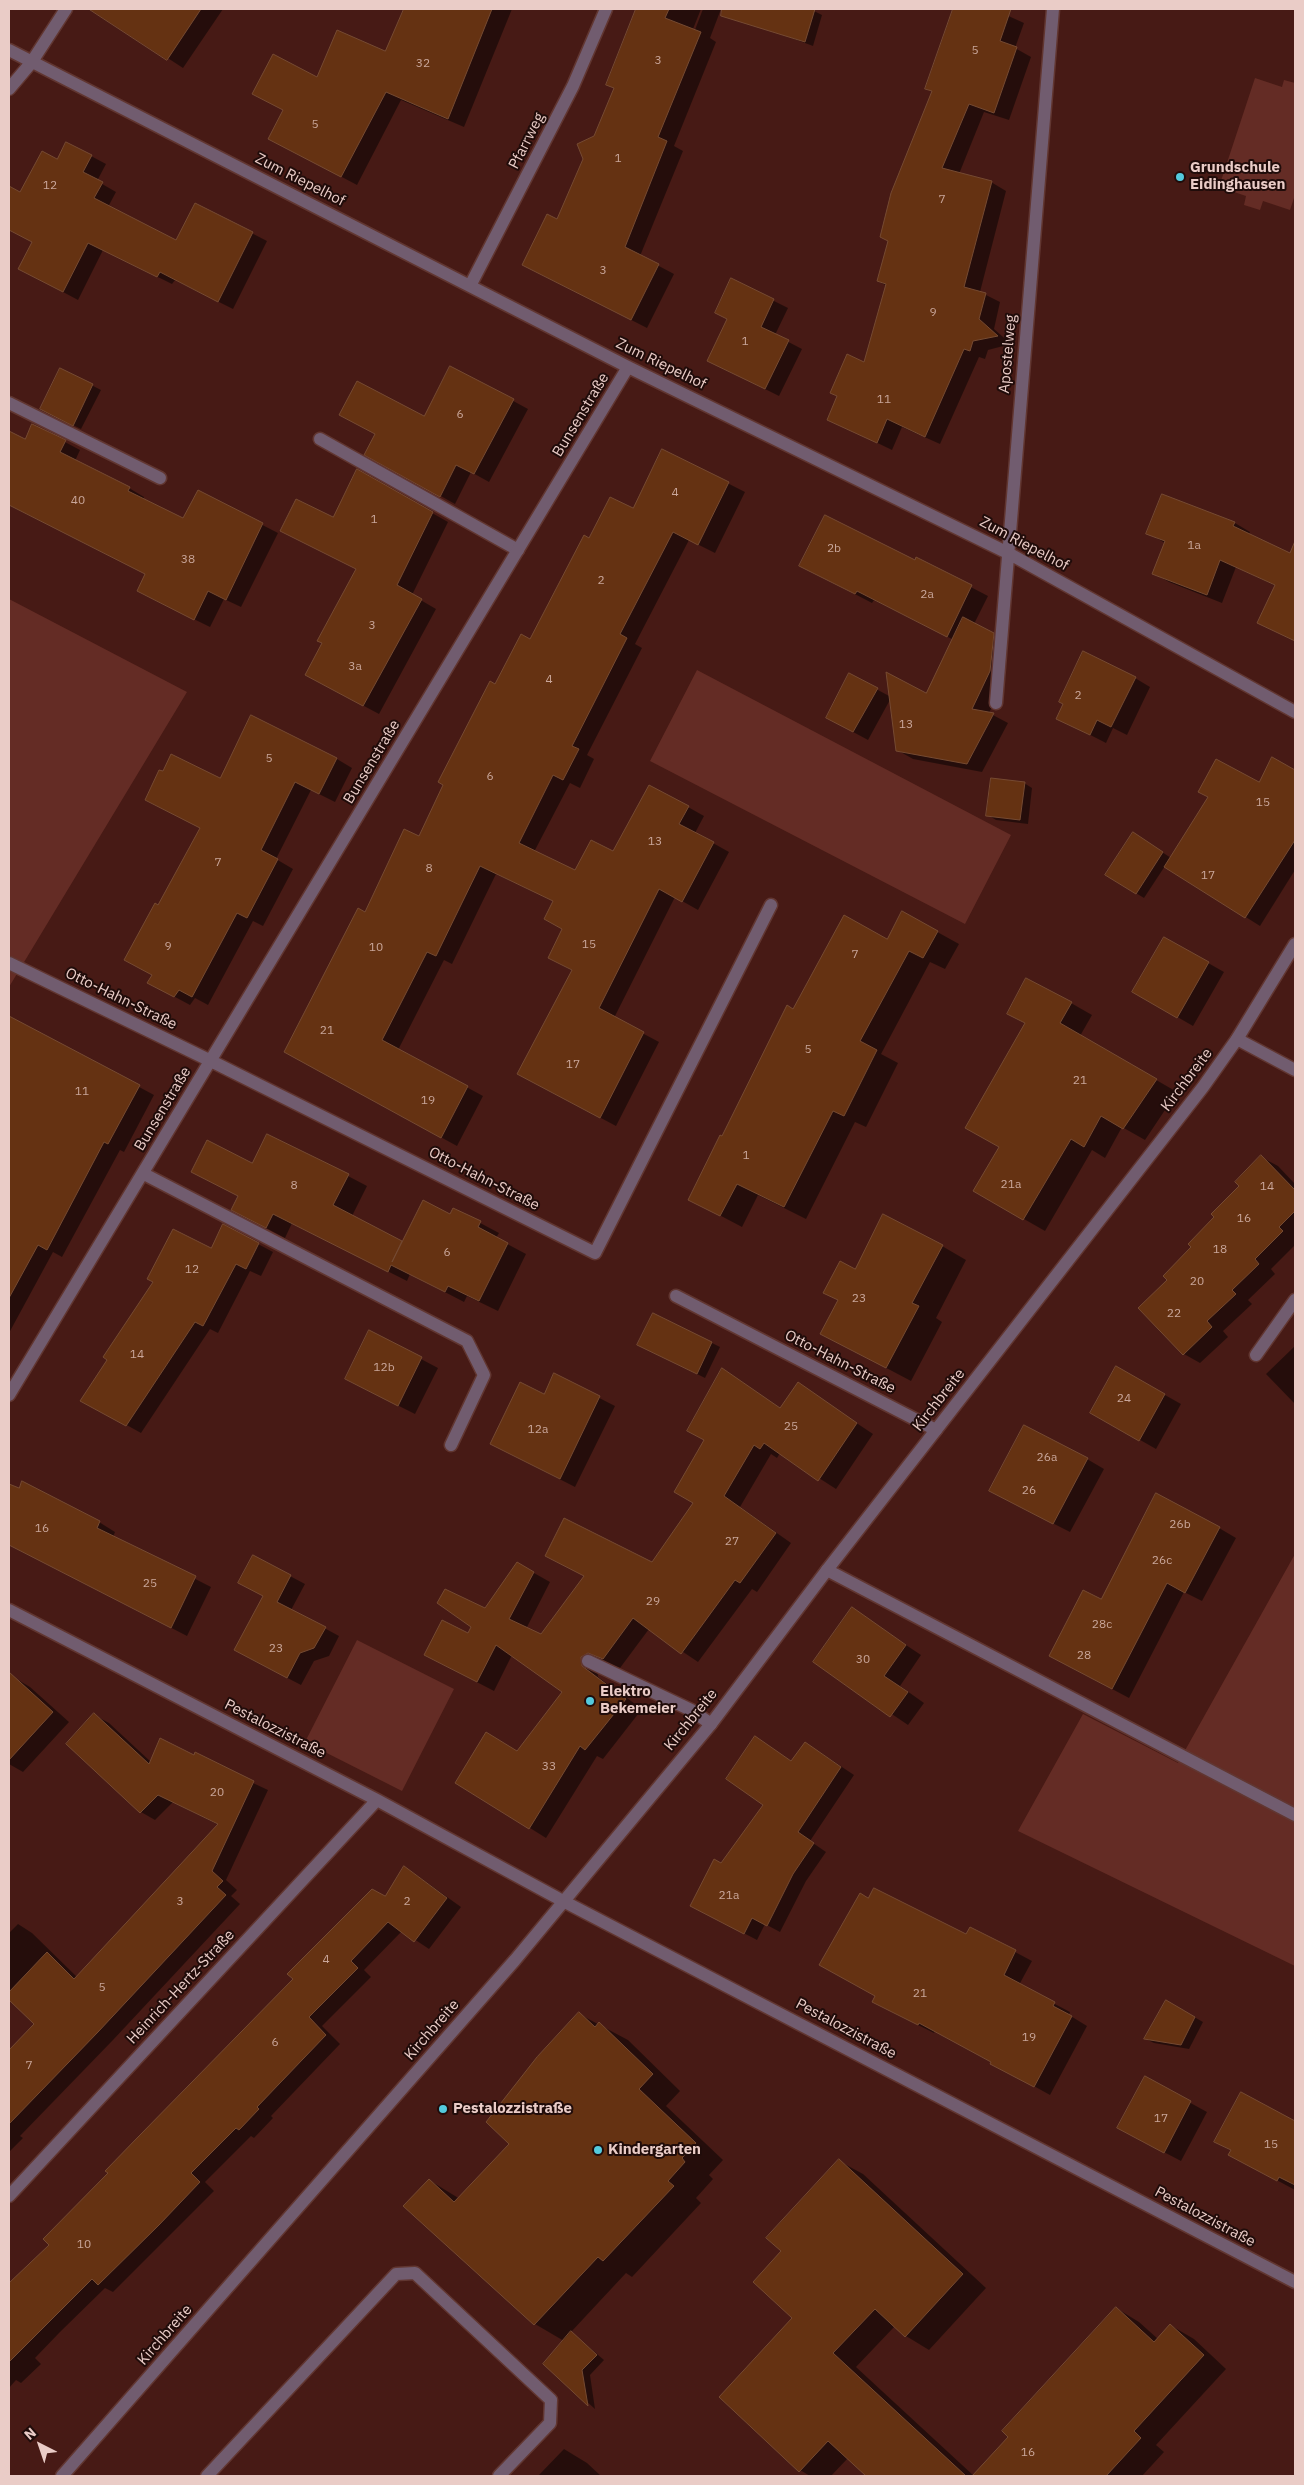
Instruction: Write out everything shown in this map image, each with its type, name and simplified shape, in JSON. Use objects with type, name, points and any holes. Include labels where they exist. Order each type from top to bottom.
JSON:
[{"type":"street","points":[[9,89],[32,63],[66,9]]},
{"type":"street","name":"Pfarrweg","points":[[470,284],[573,86],[606,9]]},
{"type":"street","name":"Apostelweg","points":[[996,703],[1053,9]]},
{"type":"street","name":"Zum Riepelhof","points":[[9,50],[470,284],[628,367],[1008,553],[1295,712]]},
{"type":"street","name":"Bunsenstraße","points":[[9,1395],[144,1174],[628,367]]},
{"type":"street","points":[[9,403],[160,478]]},
{"type":"street","points":[[320,439],[518,550]]},
{"type":"street","name":"Otto-Hahn-Straße","points":[[9,963],[211,1061],[595,1253],[771,905]]},
{"type":"street","name":"Kirchbreite","points":[[62,2476],[509,1968],[711,1724],[827,1570],[1197,1095],[1237,1039],[1295,944]]},
{"type":"street","points":[[1237,1039],[1295,1070]]},
{"type":"street","name":"Bunsenstraße","points":[[144,1174],[467,1341],[484,1375],[451,1445]]},
{"type":"street","name":"Otto-Hahn-Straße","points":[[676,1296],[936,1430]]},
{"type":"street","points":[[1256,1355],[1295,1300]]},
{"type":"street","points":[[827,1570],[1295,1814]]},
{"type":"street","name":"Pestalozzistraße","points":[[9,1610],[377,1800],[563,1901],[1295,2282]]},
{"type":"street","points":[[588,1662],[691,1710],[711,1724]]},
{"type":"street","name":"Heinrich-Hertz-Straße","points":[[9,2196],[377,1800]]},
{"type":"street","points":[[207,2476],[396,2274],[415,2274],[550,2400],[550,2423],[500,2476]]},
{"type":"shaded area","points":[[1255,78],[1282,87],[1284,80],[1295,83],[1295,195],[1290,210],[1263,201],[1260,210],[1244,205],[1246,196],[1219,187]]},
{"type":"shaded area","points":[[9,599],[187,692],[9,987]]},
{"type":"shaded area","points":[[697,670],[1011,835],[965,924],[650,761]]},
{"type":"shaded area","points":[[1295,1554],[1295,1966],[1018,1831],[1083,1714],[1178,1763]]},
{"type":"shaded area","points":[[357,1640],[454,1689],[402,1791],[305,1742]]},
{"type":"building","points":[[89,9],[201,9],[167,60]]},
{"type":"building","points":[[404,9],[492,9],[448,119],[386,92],[341,177],[268,139],[283,110],[252,94],[273,54],[317,77],[337,30],[385,51]]},
{"type":"building","points":[[636,9],[669,9],[665,18],[701,32],[658,137],[667,141],[625,247],[659,264],[631,320],[522,265],[547,214],[557,219],[583,159],[577,144],[594,136],[614,88],[606,85]]},
{"type":"building","points":[[722,9],[815,9],[805,42],[721,16]]},
{"type":"building","points":[[953,9],[1011,9],[1000,41],[1017,47],[994,113],[969,104],[942,168],[992,181],[964,287],[986,293],[979,319],[998,336],[973,341],[970,351],[964,349],[925,437],[887,419],[877,443],[827,420],[837,396],[830,393],[847,354],[864,362],[886,284],[877,281],[888,241],[880,237],[891,193],[932,91],[925,89]]},
{"type":"building","points":[[66,142],[92,155],[83,172],[103,182],[94,198],[176,240],[195,203],[253,232],[218,302],[160,272],[157,277],[88,243],[63,292],[18,269],[32,242],[9,230],[9,186],[20,192],[42,151],[57,159]]},
{"type":"building","points":[[731,278],[774,299],[761,327],[789,340],[765,389],[707,361],[727,319],[715,313]]},
{"type":"building","points":[[450,366],[514,399],[474,474],[456,465],[440,497],[364,455],[375,434],[339,415],[357,381],[424,416]]},
{"type":"building","points":[[60,368],[93,384],[73,426],[40,409]]},
{"type":"building","points":[[32,424],[66,440],[60,452],[130,487],[128,491],[183,518],[198,490],[263,523],[226,600],[208,591],[194,620],[137,591],[145,574],[9,505],[9,431],[25,439]]},
{"type":"building","points":[[662,449],[729,482],[698,545],[673,532],[620,634],[627,638],[572,746],[579,749],[563,780],[553,775],[519,843],[575,870],[591,840],[613,851],[649,785],[689,806],[679,824],[714,842],[682,902],[659,889],[599,1008],[644,1032],[600,1118],[517,1074],[572,970],[548,958],[562,929],[544,919],[553,901],[480,866],[436,956],[427,952],[382,1040],[468,1086],[441,1138],[284,1052],[358,908],[365,912],[404,829],[419,836],[443,785],[438,782],[490,681],[495,684],[521,634],[530,639],[584,535],[589,538],[610,497],[633,508]]},
{"type":"building","points":[[357,469],[433,512],[397,585],[422,599],[363,706],[305,675],[322,643],[317,641],[356,569],[280,531],[296,499],[333,517]]},
{"type":"building","points":[[1162,494],[1235,522],[1233,526],[1290,553],[1295,541],[1295,641],[1257,623],[1275,585],[1220,560],[1207,595],[1152,574],[1165,541],[1146,534]]},
{"type":"building","points":[[825,515],[915,560],[916,557],[972,585],[947,637],[857,591],[855,594],[799,566]]},
{"type":"building","points":[[963,617],[994,633],[990,671],[972,709],[994,713],[967,764],[896,751],[886,672],[926,693]]},
{"type":"building","points":[[1083,651],[1136,677],[1111,727],[1097,720],[1090,735],[1056,719],[1063,704],[1059,702]]},
{"type":"building","points":[[849,673],[878,688],[853,732],[826,718]]},
{"type":"building","points":[[251,715],[337,758],[319,794],[295,782],[261,850],[278,859],[247,918],[237,913],[192,997],[179,990],[174,997],[147,983],[152,975],[124,960],[155,903],[158,905],[200,828],[145,800],[159,770],[163,771],[171,754],[220,778]]},
{"type":"building","points":[[1272,757],[1295,770],[1295,840],[1245,918],[1164,867],[1208,797],[1198,792],[1216,759],[1259,782]]},
{"type":"building","points":[[991,778],[1025,782],[1020,820],[986,816]]},
{"type":"building","points":[[1133,832],[1163,852],[1136,894],[1105,875]]},
{"type":"building","points":[[902,911],[938,931],[923,958],[909,951],[860,1041],[877,1050],[844,1116],[833,1111],[784,1207],[737,1184],[720,1216],[688,1200],[787,1005],[793,1009],[844,915],[887,939]]},
{"type":"building","points":[[1164,937],[1209,962],[1177,1018],[1132,992]]},
{"type":"building","points":[[1026,978],[1072,1002],[1060,1023],[1157,1079],[1123,1129],[1101,1116],[1084,1147],[1071,1139],[1023,1220],[973,1191],[999,1147],[965,1128],[1025,1023],[1007,1014]]},
{"type":"building","points":[[9,1016],[140,1085],[108,1144],[104,1142],[47,1250],[38,1245],[9,1298]]},
{"type":"building","points":[[267,1134],[349,1174],[333,1205],[402,1241],[392,1262],[423,1200],[450,1214],[453,1208],[481,1221],[478,1227],[508,1243],[479,1301],[448,1286],[445,1292],[391,1265],[388,1272],[273,1214],[266,1228],[231,1210],[238,1196],[191,1172],[207,1140],[252,1163]]},
{"type":"building","points":[[1261,1155],[1295,1190],[1295,1211],[1279,1227],[1283,1231],[1255,1259],[1259,1264],[1232,1290],[1236,1294],[1207,1321],[1212,1327],[1183,1355],[1138,1308],[1167,1280],[1163,1276],[1191,1247],[1188,1244],[1214,1217],[1211,1214],[1239,1186],[1235,1182]]},
{"type":"building","points":[[883,1214],[943,1245],[912,1303],[919,1306],[886,1368],[820,1334],[838,1300],[823,1293],[840,1261],[855,1269]]},
{"type":"building","points":[[223,1224],[259,1243],[246,1269],[236,1264],[203,1326],[195,1322],[126,1426],[80,1401],[107,1360],[103,1357],[153,1282],[147,1279],[173,1229],[211,1248]]},
{"type":"building","points":[[653,1313],[712,1342],[697,1374],[637,1345]]},
{"type":"building","points":[[369,1330],[422,1357],[398,1406],[345,1379]]},
{"type":"building","points":[[1116,1366],[1165,1394],[1139,1441],[1090,1413]]},
{"type":"building","points":[[722,1368],[780,1408],[798,1382],[857,1423],[818,1481],[764,1443],[760,1449],[754,1445],[724,1496],[776,1533],[740,1583],[735,1580],[681,1654],[633,1618],[603,1659],[588,1653],[581,1657],[582,1666],[626,1699],[585,1750],[580,1746],[529,1829],[455,1783],[486,1732],[517,1751],[562,1692],[496,1645],[477,1682],[424,1655],[442,1620],[468,1633],[471,1627],[437,1603],[445,1589],[485,1608],[517,1562],[534,1572],[509,1619],[541,1634],[584,1576],[545,1556],[564,1518],[652,1562],[693,1503],[674,1492],[704,1440],[687,1431]]},
{"type":"building","points":[[554,1373],[600,1396],[560,1479],[490,1444],[520,1382],[544,1394]]},
{"type":"building","points":[[1024,1425],[1088,1458],[1053,1524],[989,1491]]},
{"type":"building","points":[[22,1481],[100,1521],[97,1528],[196,1576],[171,1628],[9,1545],[9,1484],[19,1488]]},
{"type":"building","points":[[1156,1493],[1220,1527],[1185,1593],[1167,1583],[1112,1689],[1049,1656],[1083,1590],[1101,1599]]},
{"type":"building","points":[[253,1555],[291,1575],[277,1602],[326,1627],[314,1648],[300,1653],[287,1678],[234,1650],[263,1596],[238,1583]]},
{"type":"building","points":[[852,1607],[906,1645],[884,1676],[908,1692],[890,1717],[813,1662]]},
{"type":"building","points":[[9,1672],[53,1712],[9,1760]]},
{"type":"building","points":[[94,1713],[149,1764],[160,1738],[194,1755],[195,1752],[254,1781],[212,1871],[223,1881],[217,1887],[226,1895],[9,2124],[9,2050],[34,2024],[9,2000],[9,1992],[47,1952],[74,1979],[218,1824],[158,1795],[140,1813],[66,1744]]},
{"type":"building","points":[[755,1736],[791,1761],[805,1742],[841,1767],[798,1832],[814,1843],[793,1874],[767,1926],[752,1918],[744,1934],[690,1906],[714,1859],[721,1863],[763,1805],[726,1779]]},
{"type":"building","points":[[404,1866],[447,1898],[414,1942],[388,1922],[351,1961],[358,1968],[309,2017],[326,2035],[257,2107],[259,2109],[239,2130],[236,2128],[191,2173],[200,2182],[98,2285],[92,2279],[9,2362],[9,2283],[49,2245],[43,2239],[108,2173],[105,2171],[293,1979],[287,1974],[372,1889],[385,1896]]},
{"type":"building","points":[[874,1888],[966,1934],[970,1927],[1016,1950],[1004,1975],[1055,2002],[1053,2006],[1072,2016],[1034,2087],[919,2023],[918,2025],[872,2002],[875,1996],[819,1965],[860,1893],[868,1898]]},
{"type":"building","points":[[1166,2000],[1195,2017],[1181,2045],[1144,2039]]},
{"type":"building","name":"Kindergarten","points":[[579,2012],[595,2027],[599,2022],[653,2074],[639,2089],[696,2143],[682,2158],[685,2162],[668,2181],[674,2186],[603,2261],[598,2257],[534,2325],[403,2206],[429,2179],[454,2202],[509,2144],[486,2122],[537,2057]]},
{"type":"building","points":[[1145,2076],[1191,2101],[1164,2153],[1117,2128]]},
{"type":"building","points":[[1241,2092],[1295,2121],[1295,2185],[1279,2177],[1277,2181],[1228,2155],[1231,2150],[1214,2142]]},
{"type":"building","points":[[839,2159],[963,2274],[905,2337],[875,2309],[833,2353],[966,2476],[866,2476],[828,2441],[799,2472],[719,2397],[792,2318],[753,2282],[781,2251],[766,2238]]},
{"type":"building","points":[[1116,2307],[1154,2342],[1170,2324],[1204,2355],[1134,2431],[1141,2438],[1106,2476],[972,2476],[1008,2437],[1002,2431]]},
{"type":"building","points":[[571,2331],[597,2355],[582,2370],[588,2406],[543,2364]]},
{"type":"place","name":"Grundschule Eidinghausen","points":[[1180,177]]},
{"type":"place","name":"Elektro Bekemeier","points":[[590,1701]]},
{"type":"place","name":"Pestalozzistraße","points":[[443,2109]]},
{"type":"place","name":"Kindergarten","points":[[598,2150]]}]
